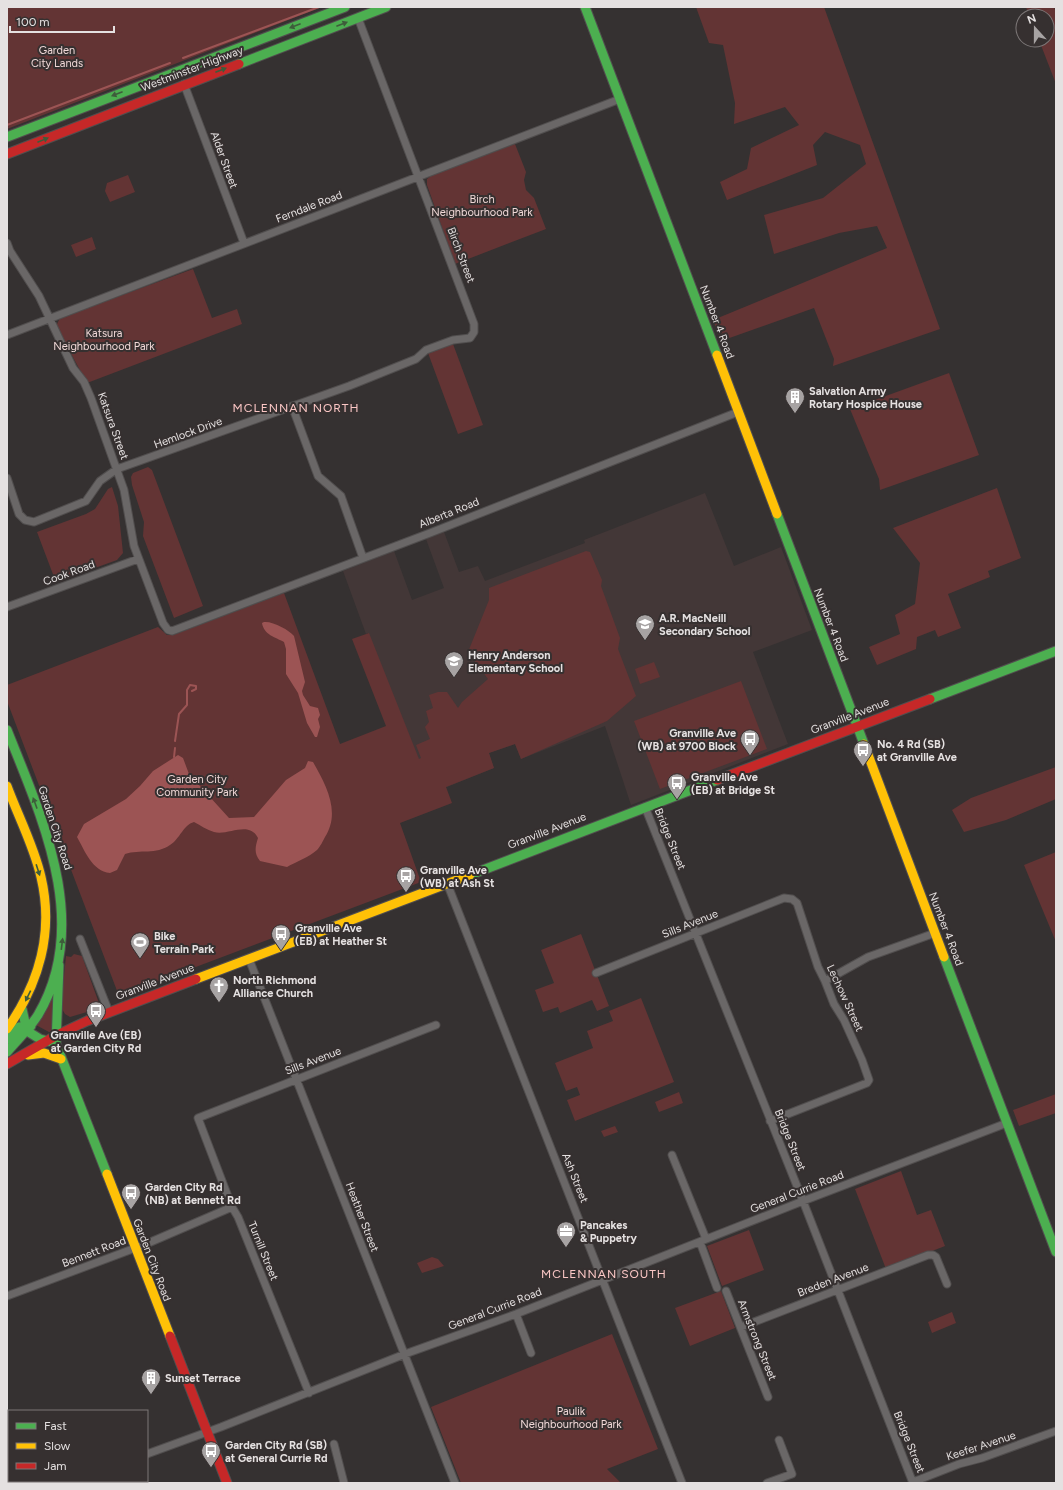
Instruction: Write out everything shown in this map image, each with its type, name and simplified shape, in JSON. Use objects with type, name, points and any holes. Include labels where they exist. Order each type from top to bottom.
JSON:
[{"type":"main road","name":"Westminster Highway","points":[[7,137],[345,7]]},
{"type":"main road","name":"Westminster Highway","points":[[7,154],[184,84],[386,7]]},
{"type":"main road","name":"Number 4 Road","points":[[585,7],[1056,1252]]},
{"type":"main road","points":[[180,70],[184,84]]},
{"type":"main road","name":"Granville Avenue","points":[[7,1064],[87,1021],[109,1012],[1056,650]]},
{"type":"main road","name":"Garden City Road","points":[[7,730],[43,826],[60,885],[64,927],[59,965],[46,1000],[28,1028]]},
{"type":"main road","points":[[7,786],[40,876],[45,909],[44,943],[40,966],[22,1009],[7,1029]]},
{"type":"main road","points":[[22,1009],[28,1028],[40,1039],[54,1040],[58,1013],[59,965]]},
{"type":"main road","points":[[58,1013],[61,1018],[69,1022],[87,1021]]},
{"type":"main road","points":[[7,1038],[15,1030],[28,1028]]},
{"type":"main road","points":[[7,1052],[28,1028]]},
{"type":"main road","name":"Garden City Road","points":[[54,1040],[227,1483]]},
{"type":"main road","points":[[24,1055],[44,1053],[61,1059]]},
{"type":"street","name":"Birch Street","points":[[358,18],[407,142],[474,324],[474,332]]},
{"type":"street","name":"Alder Street","points":[[184,84],[244,243]]},
{"type":"street","name":"Ferndale Road","points":[[7,335],[620,99]]},
{"type":"street","name":"Katsura Street","points":[[7,243],[10,251],[50,318],[73,368],[84,382],[91,398],[117,469],[129,508],[132,536],[138,559],[163,623],[168,630]]},
{"type":"street","name":"Hemlock Drive","points":[[7,478],[20,514],[25,520],[34,522],[86,500],[100,481],[117,469],[292,406],[409,361],[426,350],[453,340],[470,338],[474,332]]},
{"type":"street","points":[[292,406],[318,476],[341,496],[363,558]]},
{"type":"street","name":"Alberta Road","points":[[168,630],[176,630],[738,412]]},
{"type":"street","name":"Cook Road","points":[[7,607],[138,559]]},
{"type":"street","name":"Bridge Street","points":[[645,806],[770,1121],[803,1200],[913,1482]]},
{"type":"street","name":"Ash Street","points":[[447,882],[682,1483]]},
{"type":"street","name":"Sills Avenue","points":[[596,973],[784,898],[792,899]]},
{"type":"street","name":"Lechow Street","points":[[770,1121],[867,1083],[869,1080],[862,1060],[844,1020],[834,1004],[818,967],[797,903],[792,899]]},
{"type":"street","points":[[825,981],[868,957],[935,933]]},
{"type":"street","points":[[80,939],[109,1012]]},
{"type":"street","name":"Heather Street","points":[[249,959],[455,1483]]},
{"type":"street","name":"Sills Avenue","points":[[198,1118],[436,1025]]},
{"type":"street","name":"Turnill Street","points":[[198,1118],[232,1207],[238,1217],[309,1393]]},
{"type":"street","name":"General Currie Road","points":[[148,1454],[207,1433],[405,1354],[516,1314],[803,1200],[1007,1122]]},
{"type":"street","points":[[672,1155],[703,1240],[718,1288]]},
{"type":"street","name":"Bennett Road","points":[[7,1296],[135,1248],[232,1207]]},
{"type":"street","name":"Breden Avenue","points":[[741,1327],[928,1255],[933,1255],[947,1284]]},
{"type":"street","name":"Armstrong Street","points":[[726,1291],[768,1397]]},
{"type":"street","points":[[516,1314],[531,1353]]},
{"type":"street","name":"Keefer Avenue","points":[[913,1482],[948,1468],[982,1458],[1056,1431]]},
{"type":"street","points":[[767,1483],[792,1474],[779,1440]]},
{"type":"street","points":[[334,1444],[344,1483]]},
{"type":"shaded area","name":"A.R. MacNeill Secondary School","points":[[705,493],[734,566],[781,547],[812,630],[753,652],[788,744],[631,805],[605,726],[521,759],[515,744],[489,753],[494,768],[432,793],[368,633],[366,634],[343,571],[394,551],[412,600],[444,588],[426,539],[444,532],[459,572],[478,566],[485,581],[585,543],[584,540]]},
{"type":"shaded area","points":[[264,622],[280,626],[294,636],[305,682],[302,691],[303,695],[310,706],[318,708],[320,715],[318,719],[320,727],[317,737],[315,737],[307,723],[298,693],[286,674],[286,649],[284,642],[267,633],[263,627],[262,623]]},
{"type":"shaded area","points":[[178,755],[183,758],[189,774],[229,818],[254,817],[286,780],[305,768],[308,761],[313,762],[327,789],[332,808],[330,828],[320,846],[310,855],[287,867],[260,861],[256,850],[258,838],[249,830],[244,829],[220,833],[206,829],[194,822],[187,826],[170,845],[165,848],[154,851],[125,854],[117,870],[110,873],[98,868],[90,860],[77,837],[84,824],[126,799],[153,771]]},
{"type":"green space","name":"Garden City Lands","points":[[7,7],[322,7],[7,129]]},
{"type":"green space","points":[[696,7],[824,7],[940,329],[833,366],[834,359],[814,308],[721,341],[713,320],[887,248],[877,226],[839,233],[774,254],[764,215],[823,198],[866,164],[860,145],[825,132],[813,145],[817,165],[727,200],[720,182],[747,169],[751,148],[799,125],[785,107],[734,124],[735,103],[723,45],[709,43]]},
{"type":"green space","points":[[1026,7],[1054,8],[1026,8]]},
{"type":"green space","points":[[1055,10],[1056,13],[1056,84],[1042,48],[1055,48]]},
{"type":"green space","name":"Birch Neighbourhood Park","points":[[515,144],[526,172],[524,180],[526,190],[534,198],[546,229],[455,264],[427,185],[427,179],[432,175]]},
{"type":"green space","points":[[128,175],[135,192],[110,202],[105,191],[107,183]]},
{"type":"green space","points":[[92,237],[96,249],[76,257],[71,245]]},
{"type":"green space","name":"Katsura Neighbourhood Park","points":[[193,269],[212,318],[237,309],[242,324],[87,383],[56,326],[60,318]]},
{"type":"green space","points":[[453,344],[483,425],[458,434],[428,353]]},
{"type":"green space","points":[[949,373],[979,455],[880,490],[879,479],[850,409]]},
{"type":"green space","points":[[148,467],[152,470],[203,606],[174,618],[143,536],[144,522],[132,485],[131,477],[133,473]]},
{"type":"green space","points":[[112,487],[118,506],[123,553],[117,560],[59,581],[58,577],[54,577],[37,532],[86,514],[95,509],[108,489]]},
{"type":"green space","points":[[997,488],[1021,558],[988,571],[990,577],[948,594],[961,628],[938,637],[935,630],[917,637],[916,649],[877,665],[869,647],[900,634],[895,615],[915,604],[920,563],[893,528]]},
{"type":"green space","name":"Garden City Community Park","points":[[586,551],[590,552],[602,580],[601,586],[620,638],[618,649],[636,696],[607,721],[521,759],[515,744],[489,753],[494,768],[446,787],[452,803],[400,823],[421,882],[119,996],[7,701],[7,685],[158,627],[167,635],[173,635],[284,593],[340,744],[386,726],[352,639],[369,633],[419,759],[421,758],[416,745],[430,739],[425,727],[429,722],[426,711],[433,708],[429,695],[438,692],[447,692],[458,708],[462,702],[488,679],[468,652],[489,600],[489,588]]},
{"type":"green space","points":[[654,662],[660,677],[640,684],[635,669]]},
{"type":"green space","points":[[741,681],[767,749],[660,789],[634,721]]},
{"type":"green space","points":[[1056,767],[1056,799],[1006,820],[964,832],[952,810],[971,798]]},
{"type":"green space","points":[[1056,852],[1056,942],[1024,865]]},
{"type":"green space","points":[[581,934],[609,1006],[597,1011],[592,1000],[560,1013],[558,1007],[543,1012],[535,990],[554,983],[541,950]]},
{"type":"green space","points":[[74,954],[82,956],[100,1006],[97,1009],[70,1017],[65,1014],[61,1007],[66,956],[71,957]]},
{"type":"green space","points":[[53,994],[53,1032],[49,1032],[36,1025]]},
{"type":"green space","points":[[641,998],[674,1082],[575,1121],[567,1100],[580,1095],[577,1087],[566,1091],[555,1063],[593,1048],[587,1031],[613,1021],[609,1011]]},
{"type":"green space","points":[[679,1092],[683,1103],[659,1112],[655,1102]]},
{"type":"green space","points":[[1056,1094],[1056,1113],[1019,1126],[1013,1110]]},
{"type":"green space","points":[[615,1126],[618,1132],[604,1137],[601,1131]]},
{"type":"green space","points":[[901,1171],[917,1215],[931,1210],[945,1246],[886,1269],[855,1189]]},
{"type":"green space","points":[[749,1230],[764,1270],[722,1286],[707,1246]]},
{"type":"green space","points":[[432,1257],[438,1259],[444,1266],[422,1273],[417,1263]]},
{"type":"green space","points":[[721,1291],[735,1328],[690,1346],[675,1308]]},
{"type":"green space","points":[[952,1312],[956,1323],[932,1333],[928,1322]]},
{"type":"green space","name":"Paulik Neighbourhood Park","points":[[612,1334],[658,1449],[607,1469],[621,1483],[461,1483],[431,1407]]},
{"type":"waterway","points":[[183,58],[319,7]]},
{"type":"waterway","points":[[7,125],[170,63]]},
{"type":"waterway","points":[[175,741],[179,714],[187,705],[187,690],[190,685],[196,686],[196,689],[192,691]]},
{"type":"waterway","points":[[174,757],[175,748]]},
{"type":"traffic: fast","points":[[7,137],[345,7]]},
{"type":"traffic: fast","points":[[239,64],[386,7]]},
{"type":"traffic: fast","points":[[585,7],[717,355]]},
{"type":"traffic: fast","points":[[777,514],[864,744]]},
{"type":"traffic: fast","points":[[930,699],[1056,651]]},
{"type":"traffic: fast","points":[[7,730],[34,799],[46,835],[56,871],[61,908],[61,944],[54,980],[35,1020],[7,1052]]},
{"type":"traffic: fast","points":[[470,875],[717,780]]},
{"type":"traffic: fast","points":[[944,957],[1056,1252]]},
{"type":"traffic: fast","points":[[59,965],[56,1044],[107,1174]]},
{"type":"traffic: fast","points":[[22,1009],[27,1031],[40,1039],[52,1042]]},
{"type":"traffic: fast","points":[[7,1039],[19,1027],[31,1026]]},
{"type":"traffic: slow","points":[[717,355],[777,514]]},
{"type":"traffic: slow","points":[[864,744],[944,957]]},
{"type":"traffic: slow","points":[[7,786],[38,865],[45,897],[46,918],[41,957],[35,976],[28,994],[7,1029]]},
{"type":"traffic: slow","points":[[196,979],[470,875]]},
{"type":"traffic: slow","points":[[28,1055],[44,1053],[61,1059]]},
{"type":"traffic: slow","points":[[107,1174],[170,1336]]},
{"type":"traffic: jam","points":[[7,154],[239,64]]},
{"type":"traffic: jam","points":[[717,780],[930,699]]},
{"type":"traffic: jam","points":[[7,1064],[57,1035],[87,1021],[196,979]]},
{"type":"traffic: jam","points":[[170,1336],[227,1483]]},
{"type":"place","name":"Salvation Army Rotary Hospice House","points":[[795,414]]},
{"type":"place","name":"A.R. MacNeill Secondary School","points":[[645,641]]},
{"type":"place","name":"Henry Anderson Elementary School","points":[[454,678]]},
{"type":"place","name":"Granville Ave (WB) at 9700 Block","points":[[750,756]]},
{"type":"place","name":"No. 4 Rd (SB) at Granville Ave","points":[[863,767]]},
{"type":"place","name":"Granville Ave (EB) at Bridge St","points":[[677,800]]},
{"type":"place","name":"Granville Ave (WB) at Ash St","points":[[406,893]]},
{"type":"place","name":"Granville Ave (EB) at Heather St","points":[[281,951]]},
{"type":"place","name":"Bike Terrain Park","points":[[140,959]]},
{"type":"place","name":"North Richmond Alliance Church","points":[[219,1003]]},
{"type":"place","name":"Granville Ave (EB) at Garden City Rd","points":[[96,1028]]},
{"type":"place","name":"Garden City Rd (NB) at Bennett Rd","points":[[131,1210]]},
{"type":"place","name":"Pancakes & Puppetry","points":[[566,1248]]},
{"type":"place","name":"Sunset Terrace","points":[[151,1395]]},
{"type":"place","name":"Garden City Rd (SB) at General Currie Rd","points":[[211,1468]]},
{"type":"district","name":"MCLENNAN NORTH","points":[[296,408]]},
{"type":"district","name":"MCLENNAN SOUTH","points":[[604,1274]]}]
